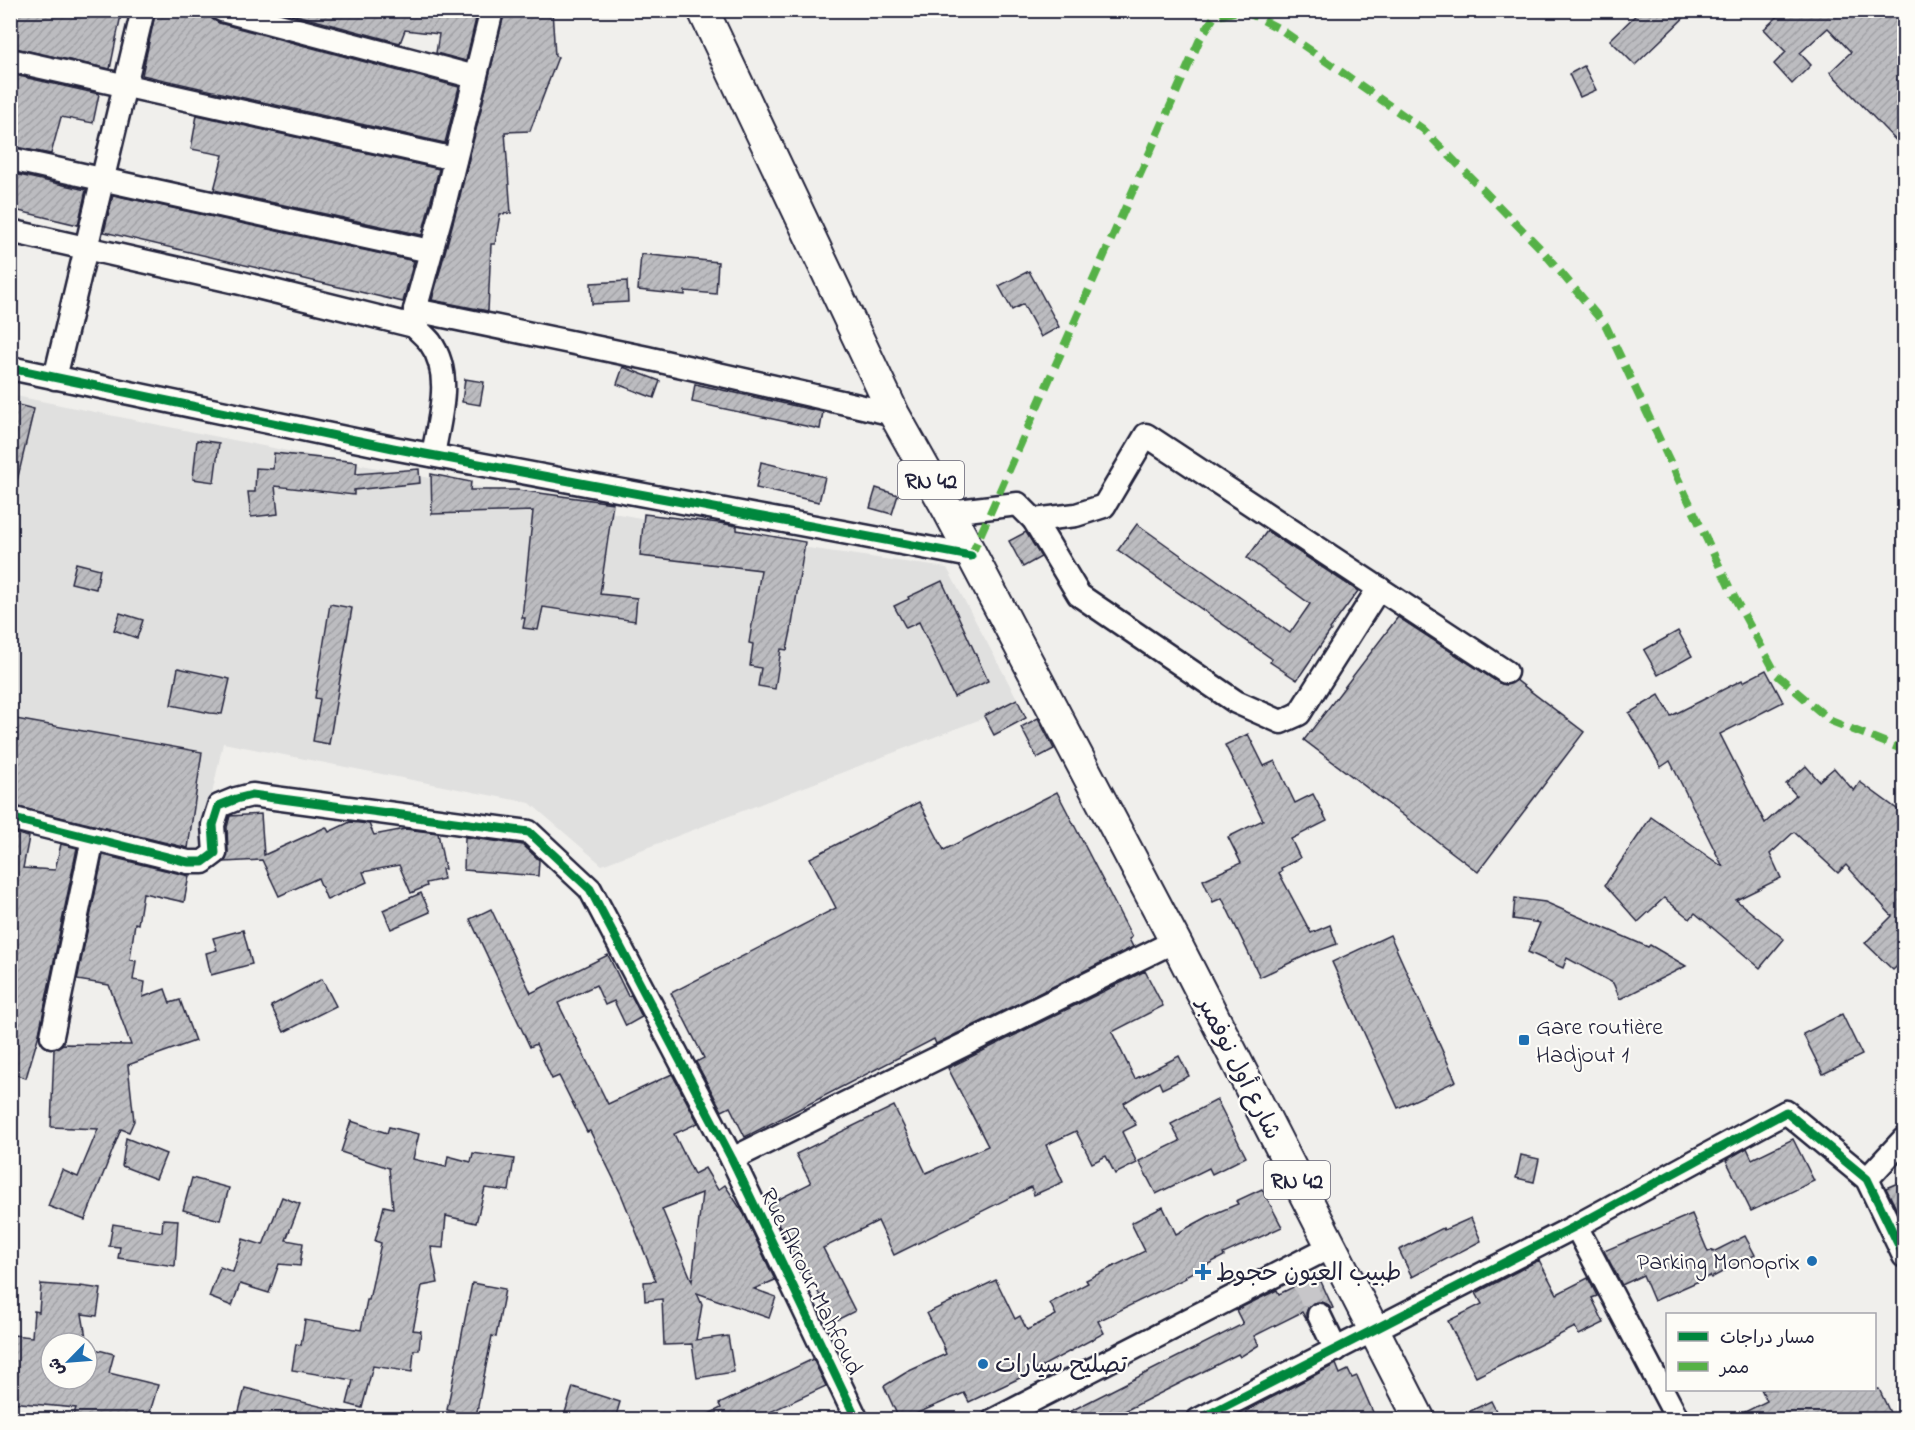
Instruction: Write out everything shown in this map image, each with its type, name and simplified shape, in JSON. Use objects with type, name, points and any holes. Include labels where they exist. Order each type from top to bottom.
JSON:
[{"type":"main road","name":"RN 42","points":[[703,10],[894,414],[949,512],[1175,941]]},
{"type":"main road","name":"شارع أول نوفمبر","points":[[1175,941],[1420,1419]]},
{"type":"street","points":[[55,378],[142,10]]},
{"type":"street","points":[[222,10],[475,77]]},
{"type":"street","points":[[433,455],[445,388],[441,364],[414,318],[492,10]]},
{"type":"street","points":[[10,60],[455,159]]},
{"type":"street","points":[[10,159],[430,251]]},
{"type":"street","points":[[10,231],[241,283],[414,318],[647,358],[894,414]]},
{"type":"street","points":[[10,368],[433,455],[971,556]]},
{"type":"street","points":[[1034,520],[1076,515],[1104,506],[1146,435],[1506,672]]},
{"type":"street","points":[[949,512],[1018,504],[1034,520],[1079,595],[1236,702],[1281,722],[1299,714],[1379,588]]},
{"type":"street","name":"Rue Akrour Mahfoud","points":[[93,838],[188,862],[203,862],[215,853],[213,825],[219,806],[252,795],[529,832],[590,889],[732,1159],[857,1419]]},
{"type":"street","points":[[10,818],[93,838],[52,1036]]},
{"type":"street","points":[[732,1159],[1175,941]]},
{"type":"street","points":[[1198,1419],[1576,1226],[1786,1112],[1867,1179],[1905,1256]]},
{"type":"street","points":[[1867,1179],[1905,1139]]},
{"type":"street","points":[[1867,1179],[1905,1161]]},
{"type":"street","points":[[1576,1226],[1678,1419]]},
{"type":"street","points":[[994,1419],[1299,1274],[1330,1247]]},
{"type":"street","points":[[1319,1315],[1336,1350]]},
{"type":"shaded area","points":[[11,395],[283,450],[766,542],[947,568],[1020,704],[602,865],[530,803],[223,743],[200,850],[11,809]]},
{"type":"building","points":[[10,10],[122,10],[110,69],[10,47]]},
{"type":"building","points":[[156,10],[209,10],[212,19],[219,23],[459,87],[445,143],[142,75]]},
{"type":"building","points":[[277,10],[478,10],[466,61],[436,53],[439,34],[405,30],[400,43]]},
{"type":"building","points":[[505,10],[552,10],[555,56],[558,57],[530,131],[505,132],[511,213],[500,214],[495,244],[491,244],[488,311],[432,300]]},
{"type":"building","points":[[1641,10],[1692,10],[1635,65],[1610,40]]},
{"type":"building","points":[[1785,10],[1892,10],[1905,23],[1905,150],[1830,72],[1851,52],[1828,28],[1800,53],[1811,65],[1792,84],[1774,64],[1786,52],[1764,29]]},
{"type":"building","points":[[1584,66],[1596,90],[1580,97],[1569,74]]},
{"type":"building","points":[[10,74],[99,94],[93,123],[61,117],[51,154],[10,146]]},
{"type":"building","points":[[197,115],[439,169],[422,235],[214,190],[223,155],[191,149]]},
{"type":"building","points":[[10,173],[86,190],[78,225],[10,209]]},
{"type":"building","points":[[113,195],[414,261],[403,302],[104,232]]},
{"type":"building","points":[[641,254],[718,262],[716,294],[685,291],[685,295],[638,290]]},
{"type":"building","points":[[1029,271],[1059,327],[1041,337],[1023,304],[1012,310],[999,286]]},
{"type":"building","points":[[627,281],[628,302],[592,304],[591,283]]},
{"type":"building","points":[[623,367],[660,381],[654,398],[617,384]]},
{"type":"building","points":[[465,379],[484,382],[480,405],[462,402]]},
{"type":"building","points":[[695,384],[823,412],[820,429],[692,402]]},
{"type":"building","points":[[10,403],[34,409],[17,481],[10,480]]},
{"type":"building","points":[[197,440],[219,443],[214,482],[193,479]]},
{"type":"building","points":[[274,453],[357,462],[356,474],[419,469],[420,483],[354,490],[354,495],[275,486],[278,514],[251,517],[248,492],[255,492],[256,468],[273,469]]},
{"type":"building","points":[[761,462],[825,477],[819,502],[756,488]]},
{"type":"building","points":[[431,474],[471,482],[470,490],[517,490],[613,503],[600,594],[637,598],[635,621],[543,607],[538,630],[523,628],[525,618],[522,618],[533,511],[432,514]]},
{"type":"building","points":[[876,488],[898,495],[892,514],[870,508]]},
{"type":"building","points":[[644,514],[737,526],[737,530],[805,542],[791,631],[787,650],[781,649],[775,689],[758,686],[761,668],[750,666],[753,644],[749,643],[761,570],[640,556]]},
{"type":"building","points":[[1137,524],[1290,633],[1310,604],[1247,558],[1267,531],[1358,591],[1297,680],[1270,662],[1272,659],[1118,550]]},
{"type":"building","points":[[1026,532],[1041,557],[1023,567],[1009,541]]},
{"type":"building","points":[[76,563],[100,569],[96,589],[71,583]]},
{"type":"building","points":[[942,581],[988,681],[954,697],[919,622],[906,628],[894,606]]},
{"type":"building","points":[[330,604],[352,608],[329,744],[313,741],[320,699],[315,698]]},
{"type":"building","points":[[120,613],[143,620],[137,638],[114,630]]},
{"type":"building","points":[[1398,617],[1499,683],[1506,685],[1516,680],[1584,732],[1478,872],[1304,740]]},
{"type":"building","points":[[1678,631],[1692,656],[1658,675],[1644,650]]},
{"type":"building","points":[[178,668],[230,679],[222,714],[171,705]]},
{"type":"building","points":[[1766,670],[1783,702],[1720,734],[1765,823],[1796,795],[1786,784],[1806,766],[1819,781],[1834,768],[1854,791],[1860,782],[1905,815],[1905,959],[1893,970],[1865,943],[1892,916],[1846,865],[1838,873],[1794,832],[1770,854],[1781,878],[1736,900],[1784,939],[1760,968],[1695,913],[1690,919],[1664,898],[1638,922],[1605,885],[1651,817],[1723,867],[1670,761],[1661,767],[1629,713],[1659,695],[1671,716]]},
{"type":"building","points":[[1017,699],[1026,718],[994,735],[984,716]]},
{"type":"building","points":[[10,718],[202,752],[188,848],[10,805]]},
{"type":"building","points":[[1038,718],[1054,749],[1037,758],[1021,727]]},
{"type":"building","points":[[1248,734],[1264,766],[1275,761],[1295,803],[1313,794],[1327,821],[1291,839],[1300,858],[1281,868],[1282,871],[1279,873],[1311,933],[1330,925],[1337,944],[1315,951],[1260,977],[1222,898],[1213,902],[1203,880],[1241,863],[1228,837],[1263,820],[1225,745]]},
{"type":"building","points":[[1057,792],[1132,937],[1129,939],[1133,947],[936,1044],[934,1039],[745,1137],[730,1107],[722,1111],[696,1062],[704,1058],[671,993],[836,908],[810,858],[919,802],[944,850]]},
{"type":"building","points":[[261,814],[264,855],[326,827],[329,832],[350,822],[369,824],[374,835],[405,829],[438,833],[445,869],[442,869],[444,879],[426,883],[427,886],[411,893],[399,865],[363,872],[367,882],[327,900],[318,878],[279,896],[262,860],[225,862],[228,852],[227,827],[230,816]]},
{"type":"building","points":[[10,832],[29,837],[23,868],[55,870],[61,844],[77,848],[39,1034],[26,1078],[10,1073],[10,895],[17,896],[17,892],[10,892]]},
{"type":"building","points":[[465,837],[523,845],[539,860],[538,876],[464,870]]},
{"type":"building","points":[[103,855],[189,876],[184,902],[143,893],[138,924],[135,923],[130,960],[136,961],[133,980],[145,982],[143,997],[165,989],[170,1003],[180,1000],[195,1041],[128,1065],[134,1121],[129,1132],[121,1129],[85,1220],[48,1206],[62,1170],[78,1177],[98,1129],[51,1127],[54,1049],[63,1044],[131,1045],[109,985],[77,980]]},
{"type":"building","points":[[421,893],[430,912],[391,929],[383,910]]},
{"type":"building","points":[[1515,898],[1545,902],[1648,947],[1650,945],[1686,966],[1620,999],[1613,983],[1567,958],[1563,968],[1528,952],[1540,923],[1513,919]]},
{"type":"building","points":[[491,909],[531,993],[608,955],[628,996],[631,995],[642,1017],[626,1026],[614,1001],[605,1005],[596,985],[558,1003],[608,1104],[672,1074],[698,1123],[674,1134],[694,1174],[705,1168],[718,1190],[725,1185],[744,1214],[775,1280],[754,1289],[776,1297],[769,1318],[697,1293],[702,1305],[696,1340],[728,1336],[734,1372],[697,1378],[692,1344],[664,1345],[662,1299],[645,1301],[644,1282],[656,1281],[621,1194],[590,1131],[587,1132],[559,1076],[552,1079],[536,1044],[530,1047],[470,919]],"holes":[[[702,1193],[692,1281],[662,1209]]]},
{"type":"building","points":[[243,930],[252,964],[211,975],[206,953],[217,950],[213,938]]},
{"type":"building","points":[[1390,935],[1456,1081],[1398,1108],[1332,962]]},
{"type":"building","points":[[1145,971],[1163,1006],[1112,1032],[1135,1079],[1179,1056],[1189,1076],[1162,1089],[1159,1082],[1124,1103],[1136,1125],[1122,1132],[1137,1163],[1115,1174],[1106,1156],[1092,1163],[1076,1131],[1046,1145],[1063,1182],[1034,1195],[1031,1187],[894,1255],[878,1221],[823,1248],[855,1311],[833,1322],[805,1266],[799,1268],[769,1204],[811,1183],[796,1154],[894,1106],[926,1173],[988,1146],[948,1068]]},
{"type":"building","points":[[322,979],[336,1006],[284,1032],[271,1006]]},
{"type":"building","points":[[1842,1014],[1862,1055],[1823,1074],[1803,1034]]},
{"type":"building","points":[[1217,1100],[1246,1157],[1212,1174],[1209,1168],[1156,1194],[1139,1161],[1180,1141],[1171,1124]]},
{"type":"building","points":[[351,1121],[387,1133],[389,1127],[419,1134],[413,1159],[446,1167],[448,1156],[471,1162],[473,1153],[514,1159],[509,1191],[485,1188],[476,1223],[446,1216],[443,1248],[431,1247],[438,1283],[422,1286],[413,1330],[421,1331],[419,1350],[414,1350],[412,1372],[373,1366],[362,1408],[347,1404],[353,1380],[292,1370],[296,1344],[301,1345],[305,1320],[361,1330],[381,1243],[375,1241],[384,1206],[393,1208],[389,1168],[341,1152]]},
{"type":"building","points":[[126,1138],[166,1154],[156,1179],[122,1166]]},
{"type":"building","points":[[1793,1139],[1814,1181],[1751,1211],[1726,1160],[1747,1148],[1752,1159]]},
{"type":"building","points":[[1521,1155],[1539,1159],[1534,1182],[1516,1178]]},
{"type":"building","points":[[192,1178],[229,1188],[220,1220],[183,1210]]},
{"type":"building","points":[[1905,1180],[1905,1226],[1886,1188]]},
{"type":"building","points":[[1262,1189],[1282,1227],[1223,1254],[1224,1256],[1185,1276],[1186,1278],[1098,1321],[1104,1333],[1022,1377],[969,1402],[964,1393],[904,1419],[899,1419],[884,1386],[907,1372],[946,1354],[927,1313],[996,1280],[1015,1319],[1020,1316],[1027,1330],[1056,1315],[1050,1303],[1088,1283],[1086,1280],[1145,1251],[1131,1223],[1163,1207],[1176,1234],[1211,1215],[1238,1204],[1236,1201]]},
{"type":"building","points":[[282,1197],[300,1204],[286,1240],[303,1243],[300,1266],[279,1264],[269,1293],[240,1284],[232,1306],[209,1297],[220,1267],[233,1272],[243,1239],[263,1245]]},
{"type":"building","points":[[1692,1214],[1708,1252],[1712,1250],[1713,1252],[1745,1236],[1755,1255],[1711,1278],[1710,1276],[1654,1301],[1643,1275],[1622,1285],[1604,1251]]},
{"type":"building","points":[[1471,1218],[1481,1241],[1412,1277],[1399,1250],[1443,1228],[1444,1230]]},
{"type":"building","points":[[163,1219],[178,1220],[175,1266],[118,1258],[120,1247],[109,1246],[113,1224],[162,1232]]},
{"type":"building","points":[[1539,1260],[1557,1294],[1588,1278],[1597,1296],[1592,1298],[1604,1323],[1579,1335],[1575,1327],[1476,1377],[1448,1321],[1482,1304],[1476,1293]]},
{"type":"building","points":[[1318,1275],[1333,1308],[1321,1302],[1313,1303],[1306,1313],[1307,1321],[1302,1312],[1254,1336],[1259,1345],[1240,1357],[1238,1354],[1109,1419],[1055,1419],[1243,1324],[1236,1310],[1277,1290],[1279,1294]]},
{"type":"building","points":[[472,1283],[505,1289],[496,1337],[492,1336],[476,1416],[447,1410]]},
{"type":"building","points":[[41,1284],[101,1289],[97,1316],[82,1314],[85,1331],[39,1331],[39,1391],[99,1391],[99,1350],[114,1354],[109,1373],[158,1385],[148,1419],[72,1419],[76,1408],[10,1402],[13,1335],[32,1337],[34,1311],[39,1312]]},
{"type":"building","points":[[813,1359],[826,1386],[755,1419],[699,1419],[721,1408],[719,1404]]},
{"type":"building","points":[[1336,1364],[1340,1374],[1348,1370],[1352,1378],[1357,1376],[1376,1419],[1250,1419],[1246,1411]]},
{"type":"building","points":[[573,1387],[620,1402],[615,1419],[563,1419]]},
{"type":"building","points":[[245,1388],[348,1413],[347,1419],[237,1419]]},
{"type":"building","points":[[1879,1389],[1893,1419],[1731,1419],[1767,1401],[1762,1391],[1876,1391]]},
{"type":"building","points":[[1491,1401],[1500,1419],[1454,1419]]},
{"type":"tunnel","points":[[1303,1282],[1319,1315]]},
{"type":"marked path","points":[[1243,10],[1280,29],[1423,129],[1541,249],[1606,326],[1733,595],[1777,675],[1831,721],[1904,750]]},
{"type":"marked path","points":[[971,556],[1200,39],[1214,17],[1243,10]]},
{"type":"cycle path","points":[[10,368],[393,448],[971,556]]},
{"type":"cycle path","points":[[10,818],[188,862],[203,862],[215,853],[213,825],[219,806],[252,795],[529,832],[590,889],[732,1159],[857,1420]]},
{"type":"cycle path","points":[[1198,1420],[1576,1226],[1786,1112],[1867,1179],[1904,1256]]},
{"type":"place","name":"Gare routière Hadjout 1","points":[[1524,1040]]},
{"type":"place","name":"Parking Monoprix","points":[[1812,1261]]},
{"type":"place","name":"طبيب العيون حجوط","points":[[1203,1272]]},
{"type":"place","name":"تصليح سيارات","points":[[983,1364]]}]
